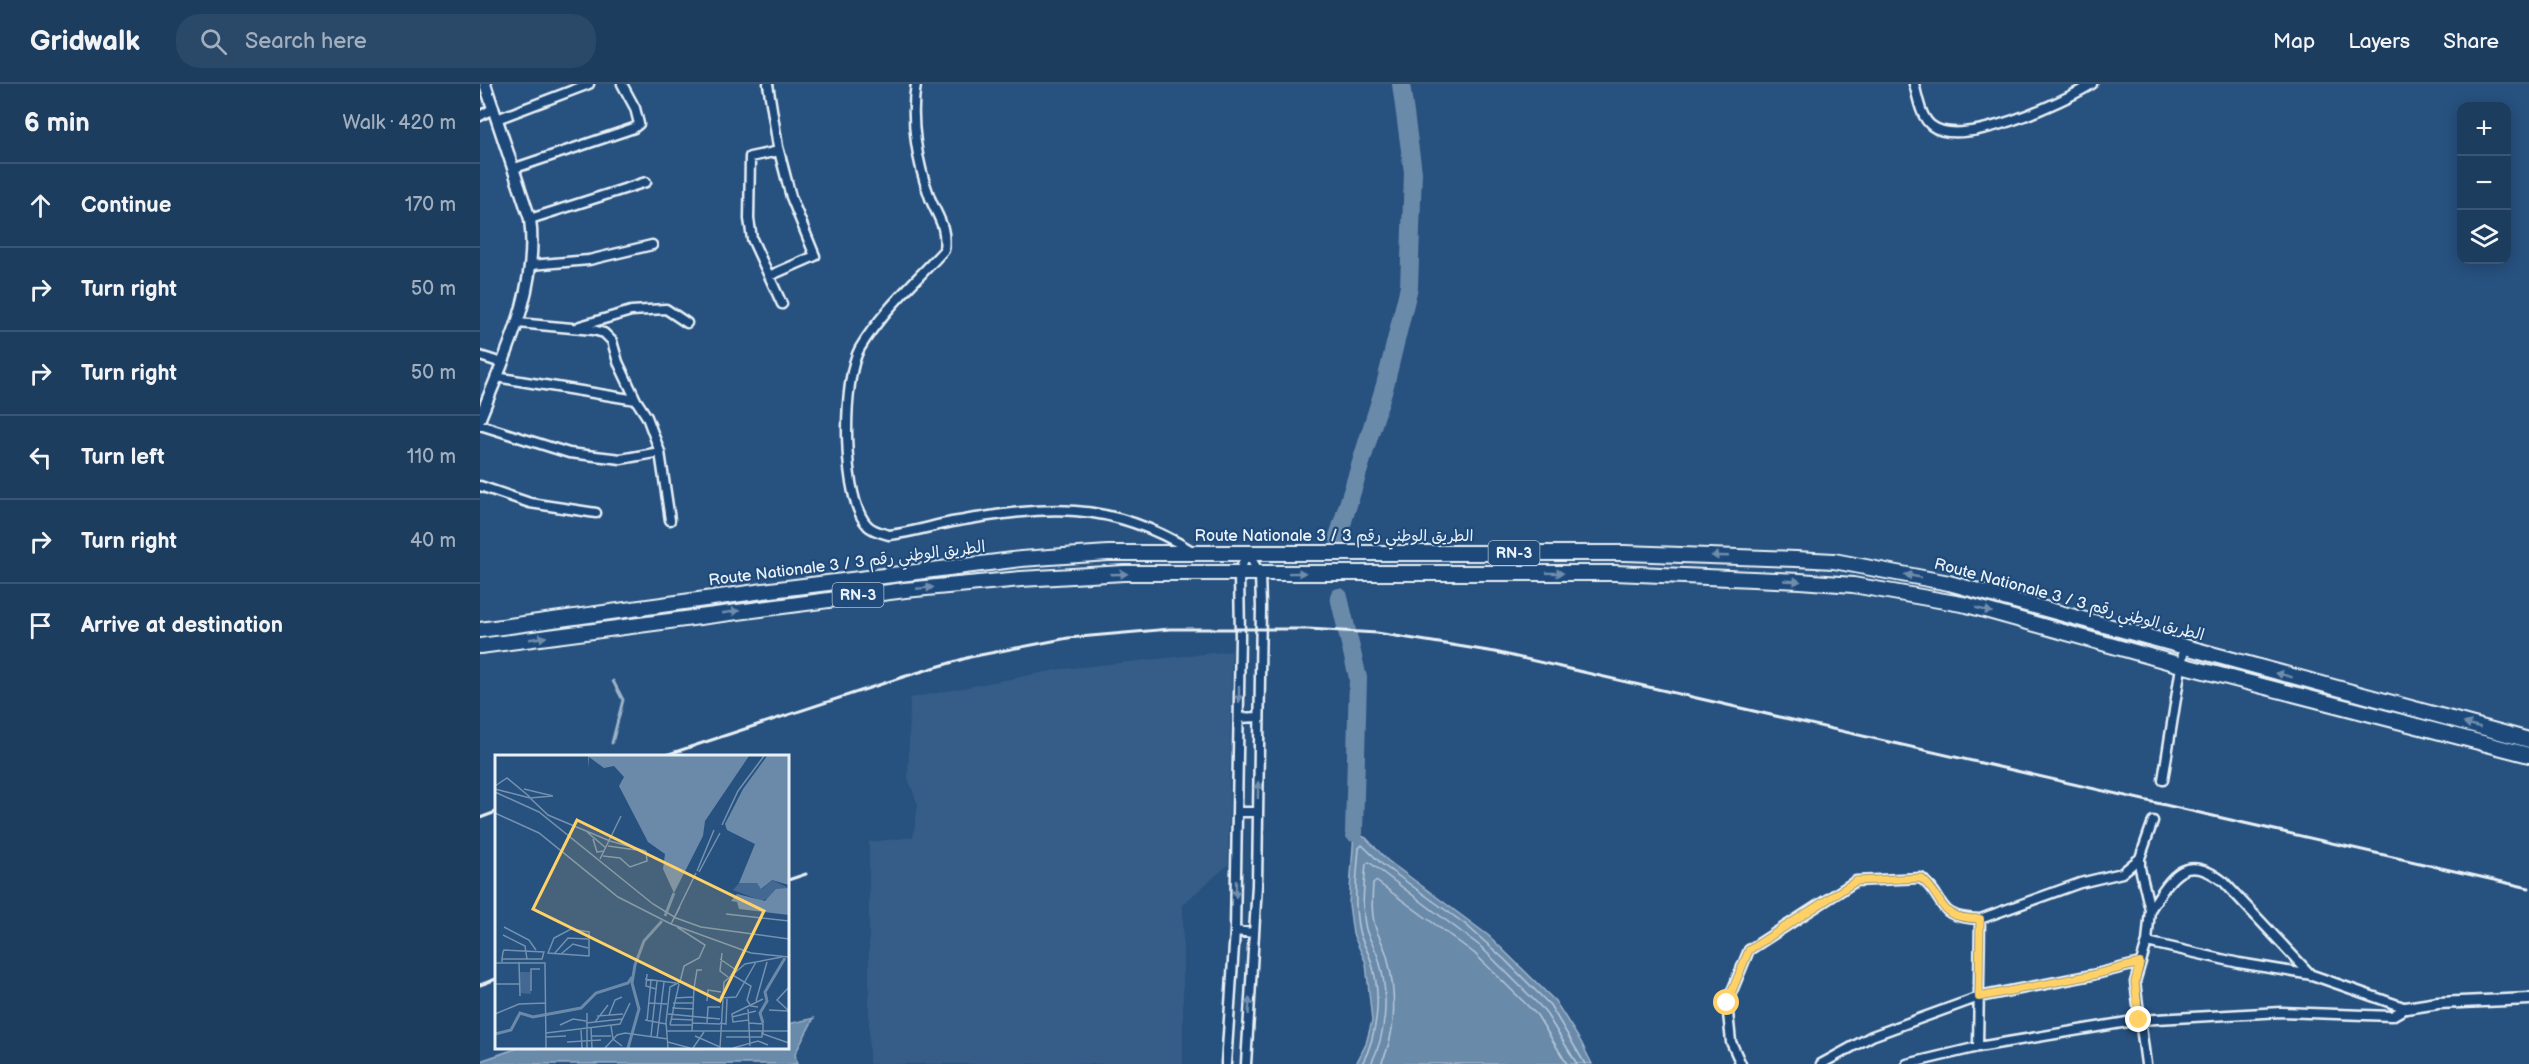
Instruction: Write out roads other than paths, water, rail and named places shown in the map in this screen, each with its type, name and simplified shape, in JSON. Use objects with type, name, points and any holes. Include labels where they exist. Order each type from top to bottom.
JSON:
[{"type":"highway","name":"Route Nationale 3 / الطريق الوطني رقم 3","points":[[480,630],[1021,559],[1108,553],[1625,553],[1834,561],[1988,593],[2529,740]]},
{"type":"highway","name":"Route Nationale 3 / الطريق الوطني رقم 3","points":[[480,646],[905,590],[1021,579],[1124,573],[1616,573],[1853,585],[1967,605],[2181,665],[2529,755]]},
{"type":"highway","points":[[771,590],[773,606]]},
{"type":"street","points":[[480,418],[518,323],[531,265],[533,241],[530,219],[515,168],[485,84]]},
{"type":"street","points":[[480,116],[589,84]]},
{"type":"street","points":[[515,168],[634,128],[639,124],[639,117],[622,84]]},
{"type":"street","points":[[768,84],[779,151],[791,197],[814,256],[769,276]]},
{"type":"street","points":[[916,84],[914,116],[919,164],[930,198],[946,235],[944,249],[882,318],[860,349],[850,375],[847,399],[850,467],[854,497],[863,519],[869,527],[889,535],[1023,511],[1059,509],[1092,513],[1141,524],[1193,552]]},
{"type":"street","points":[[1914,84],[1926,120],[1933,127],[1948,131],[1987,127],[2024,117],[2061,102],[2092,84]]},
{"type":"street","points":[[779,151],[750,157],[749,219],[756,251],[782,304]]},
{"type":"street","points":[[530,219],[646,182]]},
{"type":"street","points":[[531,265],[589,260],[652,245]]},
{"type":"street","points":[[574,328],[632,311],[666,309],[687,323]]},
{"type":"street","points":[[518,323],[604,333],[612,341],[618,362],[636,400],[647,417],[660,452],[670,520]]},
{"type":"street","points":[[480,356],[501,363]]},
{"type":"street","points":[[496,377],[636,400]]},
{"type":"street","points":[[480,424],[569,453],[621,459],[660,452]]},
{"type":"street","points":[[480,486],[530,503],[596,513]]},
{"type":"street","points":[[1246,1064],[1258,812],[1260,636],[1260,574],[1247,552]]},
{"type":"street","points":[[1226,1064],[1235,932],[1239,574],[1247,552]]},
{"type":"street","points":[[2163,780],[2184,648]]},
{"type":"street","points":[[1239,718],[1259,717]]},
{"type":"street","points":[[1238,812],[1258,812]]},
{"type":"street","points":[[2146,1064],[2135,982],[2147,942],[2150,910],[2140,868],[2140,858],[2153,821]]},
{"type":"street","points":[[1741,1064],[1731,1042],[1727,1003],[1749,950],[1856,881],[1921,878],[1950,914],[1962,919],[1980,919],[2080,883],[2122,873],[2140,858]]},
{"type":"street","points":[[2150,910],[2166,884],[2178,872],[2193,868],[2210,871],[2224,882],[2312,975]]},
{"type":"street","points":[[1977,1047],[1980,919]]},
{"type":"street","points":[[1235,932],[1254,933]]},
{"type":"street","points":[[2147,942],[2239,963],[2312,975],[2406,1008]]},
{"type":"street","points":[[1821,1064],[1872,1036],[1979,997],[2092,975],[2140,963]]},
{"type":"street","points":[[1907,1064],[1977,1047],[2139,1020],[2281,1012],[2392,1016],[2406,1008],[2438,1003],[2529,999]]},
{"type":"water","points":[[1354,833],[1366,838],[1387,860],[1489,936],[1555,1001],[1592,1064],[1356,1064],[1366,1044],[1372,1021],[1366,963],[1353,934],[1349,904]]},
{"type":"water","points":[[814,1018],[795,1054],[797,1064],[480,1064],[480,1061],[515,1049],[789,1049],[789,1024]]},
{"type":"waterway","points":[[1338,537],[1385,385],[1409,287],[1413,172],[1401,84]]},
{"type":"waterway","points":[[1339,597],[1358,678],[1354,833]]},
{"type":"waterway","points":[[612,743],[623,700],[613,681]]},
{"type":"railway","points":[[666,755],[970,657],[1068,638],[1170,629],[1308,629],[1377,633],[1495,652],[2529,888]]},
{"type":"railway","points":[[480,818],[495,812]]},
{"type":"railway","points":[[789,880],[806,874]]},
{"type":"railway","points":[[480,985],[495,979]]}]
